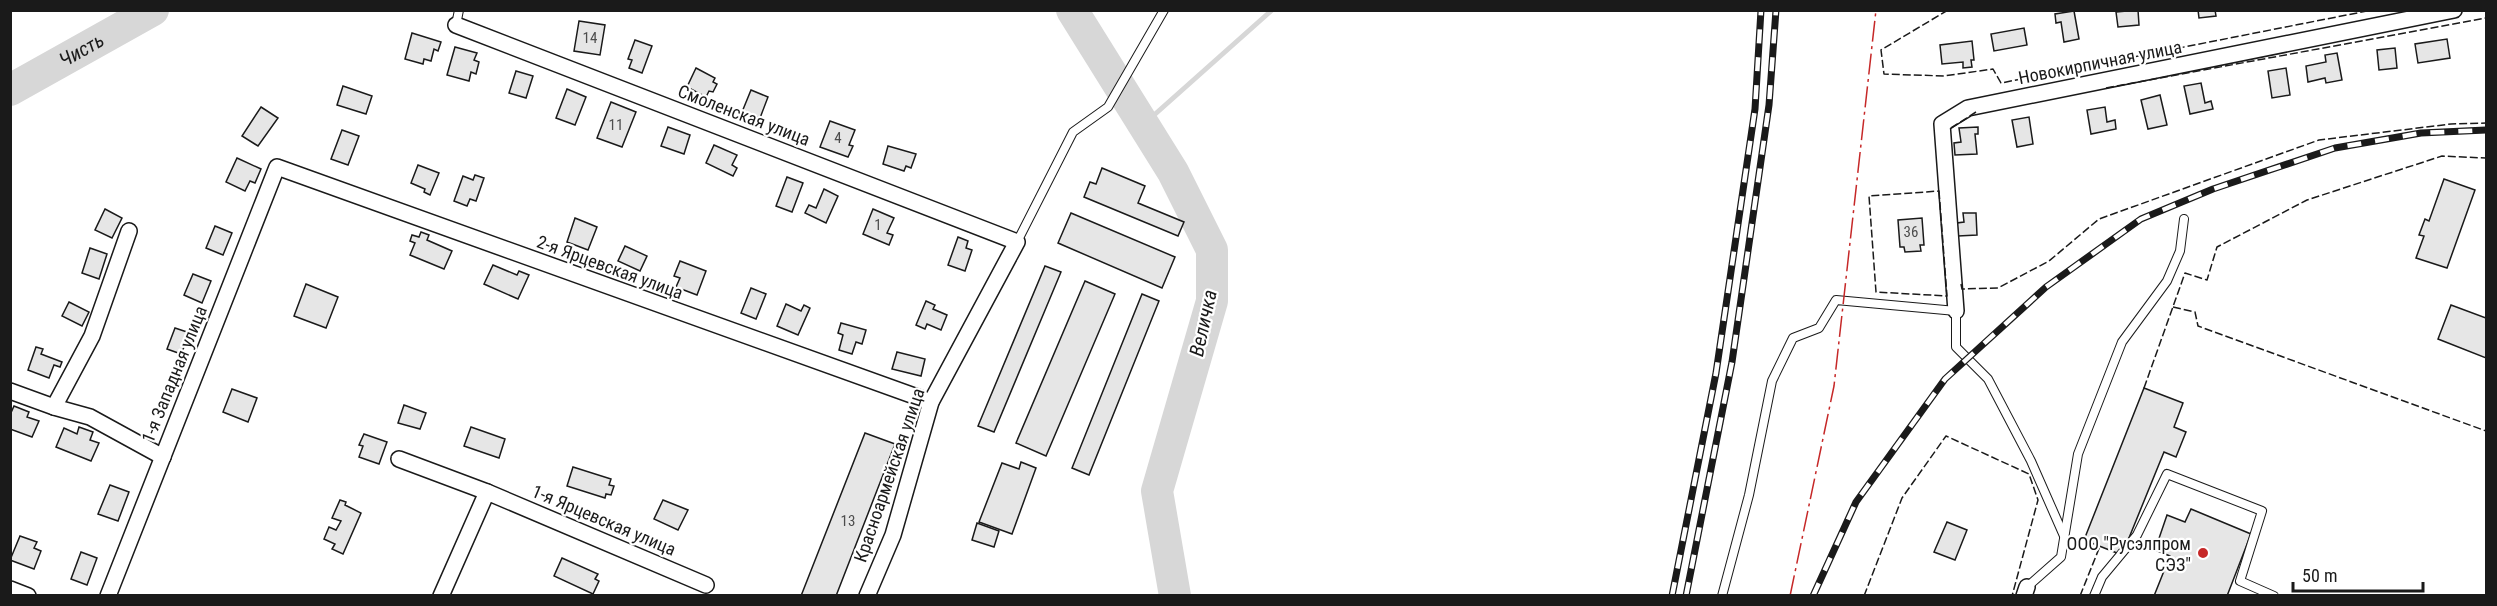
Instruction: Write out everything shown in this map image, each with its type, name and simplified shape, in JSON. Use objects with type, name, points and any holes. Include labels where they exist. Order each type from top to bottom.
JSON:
[{"type":"street","name":"Новокирпичная улица","points":[[1956,311],[1942,124],[1968,108],[2454,10]]},
{"type":"street","name":"Смоленская улица","points":[[458,18],[1017,242]]},
{"type":"street","name":"2-я Ярцевская улица","points":[[277,167],[931,402]]},
{"type":"street","name":"1-я Западная улица","points":[[108,596],[277,167]]},
{"type":"street","points":[[54,407],[92,336],[129,231]]},
{"type":"street","name":"Красноармейская улица","points":[[867,596],[893,535],[931,402],[1017,242]]},
{"type":"street","points":[[10,391],[90,417],[163,457]]},
{"type":"street","name":"1-я Ярцевская улица","points":[[399,459],[487,492],[706,585]]},
{"type":"street","points":[[441,596],[487,492]]},
{"type":"street","points":[[10,589],[28,596]]},
{"type":"lane","points":[[1017,242],[1073,132],[1108,107],[1164,10]]},
{"type":"lane","points":[[2026,591],[2061,557],[2078,454],[2122,342],[2167,281],[2180,251],[2184,219]]},
{"type":"lane","points":[[1722,596],[1749,495],[1772,381],[1792,338],[1819,327],[1836,300],[1956,311],[1956,347],[1988,379],[2031,461],[2064,536]]},
{"type":"lane","points":[[2094,596],[2102,577],[2137,535],[2167,474],[2262,511],[2241,581],[2274,596]]},
{"type":"building","points":[[2138,10],[2139,25],[2118,27],[2116,12]]},
{"type":"building","points":[[2198,10],[2215,10],[2216,16],[2199,18]]},
{"type":"building","points":[[2074,11],[2079,39],[2064,42],[2061,22],[2056,23],[2055,14]]},
{"type":"building","points":[[579,21],[605,25],[600,55],[574,51]]},
{"type":"building","points":[[2024,28],[2027,45],[1994,51],[1991,34]]},
{"type":"building","points":[[412,33],[441,42],[438,51],[434,49],[431,61],[424,59],[423,64],[405,59]]},
{"type":"building","points":[[2447,39],[2450,58],[2418,63],[2415,44]]},
{"type":"building","points":[[635,40],[652,46],[642,73],[629,68],[632,60],[628,59]]},
{"type":"building","points":[[1972,41],[1974,60],[1971,60],[1972,67],[1963,68],[1963,62],[1942,64],[1940,45]]},
{"type":"building","points":[[455,47],[477,53],[474,60],[479,62],[476,74],[471,72],[469,81],[447,75]]},
{"type":"building","points":[[2395,48],[2397,68],[2379,70],[2377,50]]},
{"type":"building","points":[[2337,53],[2342,80],[2326,83],[2325,78],[2308,82],[2306,66],[2326,62],[2325,55]]},
{"type":"building","points":[[696,68],[715,78],[713,82],[717,84],[713,92],[709,91],[706,97],[687,87]]},
{"type":"building","points":[[2286,68],[2290,95],[2272,98],[2268,71]]},
{"type":"building","points":[[516,71],[533,76],[526,98],[509,93]]},
{"type":"building","points":[[2201,83],[2205,103],[2211,101],[2213,109],[2190,114],[2184,86]]},
{"type":"building","points":[[343,86],[372,96],[366,114],[337,105]]},
{"type":"building","points":[[567,89],[586,97],[575,125],[556,118]]},
{"type":"building","points":[[751,90],[768,97],[760,118],[742,112]]},
{"type":"building","points":[[2160,95],[2167,125],[2148,129],[2141,100]]},
{"type":"building","points":[[611,102],[636,112],[622,147],[597,138]]},
{"type":"building","points":[[261,107],[278,118],[258,146],[242,136]]},
{"type":"building","points":[[2105,107],[2107,122],[2115,120],[2116,129],[2091,134],[2087,110]]},
{"type":"building","points":[[2029,117],[2033,144],[2017,147],[2012,120]]},
{"type":"building","points":[[830,121],[855,130],[849,145],[853,146],[848,157],[820,147]]},
{"type":"building","points":[[668,127],[690,135],[684,154],[661,146]]},
{"type":"building","points":[[1978,127],[1978,134],[1975,134],[1977,154],[1955,155],[1954,143],[1961,142],[1959,128]]},
{"type":"building","points":[[342,130],[359,136],[348,165],[331,159]]},
{"type":"building","points":[[714,145],[737,155],[732,165],[737,168],[733,176],[706,163]]},
{"type":"building","points":[[888,146],[916,154],[911,168],[906,166],[904,171],[883,164]]},
{"type":"building","points":[[237,158],[261,169],[255,183],[250,181],[245,191],[226,182]]},
{"type":"building","points":[[418,165],[439,173],[430,195],[424,192],[425,189],[411,183]]},
{"type":"building","points":[[1102,168],[1145,186],[1138,203],[1184,222],[1178,236],[1084,197],[1090,182],[1096,184]]},
{"type":"building","points":[[475,175],[484,178],[476,201],[470,199],[467,206],[454,201],[463,176],[473,180]]},
{"type":"building","points":[[787,177],[803,183],[792,212],[776,206]]},
{"type":"building","points":[[2444,179],[2475,190],[2447,268],[2416,258],[2424,236],[2419,235],[2425,219],[2429,221]]},
{"type":"building","points":[[824,189],[838,196],[826,223],[805,213],[809,205],[816,208]]},
{"type":"building","points":[[105,209],[122,218],[112,238],[95,230]]},
{"type":"building","points":[[873,209],[894,218],[887,233],[893,235],[889,245],[863,234]]},
{"type":"building","points":[[1071,213],[1175,257],[1162,288],[1058,243]]},
{"type":"building","points":[[1963,213],[1976,213],[1977,235],[1958,236],[1957,223],[1964,222]]},
{"type":"building","points":[[575,218],[597,227],[588,250],[567,242]]},
{"type":"building","points":[[1922,218],[1924,245],[1920,245],[1921,251],[1905,252],[1904,247],[1900,247],[1898,220]]},
{"type":"building","points":[[215,226],[232,233],[223,255],[206,248]]},
{"type":"building","points":[[421,232],[429,235],[427,240],[452,251],[444,269],[410,255],[415,243],[410,241],[412,235],[419,237]]},
{"type":"building","points":[[958,237],[968,241],[966,248],[972,250],[965,271],[948,265]]},
{"type":"building","points":[[625,246],[647,256],[640,271],[618,261]]},
{"type":"building","points":[[90,248],[107,254],[99,279],[82,273]]},
{"type":"building","points":[[680,261],[706,271],[697,295],[676,287],[680,278],[674,276]]},
{"type":"building","points":[[493,265],[517,275],[519,271],[529,275],[518,299],[484,284]]},
{"type":"building","points":[[1045,266],[1061,272],[994,432],[978,426]]},
{"type":"building","points":[[193,274],[211,281],[202,303],[184,295]]},
{"type":"building","points":[[1085,281],[1115,294],[1046,456],[1016,443]]},
{"type":"building","points":[[306,284],[338,297],[326,328],[294,316]]},
{"type":"building","points":[[751,288],[766,294],[756,319],[741,313]]},
{"type":"building","points":[[1142,294],[1159,301],[1089,475],[1072,468]]},
{"type":"building","points":[[926,301],[935,305],[933,309],[947,315],[941,330],[927,324],[925,329],[916,325]]},
{"type":"building","points":[[69,302],[89,312],[82,326],[62,316]]},
{"type":"building","points":[[786,304],[801,311],[804,305],[810,308],[798,335],[777,326]]},
{"type":"building","points":[[2451,305],[2486,318],[2486,358],[2438,339]]},
{"type":"building","points":[[841,323],[866,330],[862,344],[856,342],[852,354],[839,350],[843,335],[838,333]]},
{"type":"building","points":[[175,328],[190,333],[181,354],[167,349]]},
{"type":"building","points":[[36,347],[43,349],[41,354],[62,362],[60,367],[54,365],[49,378],[28,370]]},
{"type":"building","points":[[897,352],[925,359],[921,376],[892,369]]},
{"type":"building","points":[[2144,388],[2183,403],[2174,427],[2186,432],[2176,457],[2164,452],[2122,555],[2084,540]]},
{"type":"building","points":[[232,389],[257,398],[248,422],[223,412]]},
{"type":"building","points":[[404,405],[426,413],[420,429],[398,423]]},
{"type":"building","points":[[14,406],[29,412],[27,417],[39,421],[32,437],[10,429],[10,415]]},
{"type":"building","points":[[79,427],[93,432],[90,440],[99,443],[91,461],[56,447],[64,428],[77,434]]},
{"type":"building","points":[[471,427],[505,439],[499,458],[464,446]]},
{"type":"building","points":[[865,433],[895,444],[836,596],[801,596]]},
{"type":"building","points":[[364,434],[387,442],[379,464],[359,457],[363,446],[359,445]]},
{"type":"building","points":[[1021,462],[1036,468],[1012,534],[979,522],[1002,463],[1019,469]]},
{"type":"building","points":[[573,467],[611,479],[609,485],[614,486],[611,495],[606,494],[605,498],[567,486]]},
{"type":"building","points":[[110,485],[129,492],[118,521],[98,514]]},
{"type":"building","points":[[340,500],[361,513],[343,554],[332,549],[335,544],[324,539],[329,527],[336,530],[341,521],[332,518]]},
{"type":"building","points":[[663,500],[688,510],[678,530],[654,519]]},
{"type":"building","name":"ООО \"Русэлпром СЭЗ\"","points":[[2191,509],[2251,534],[2227,596],[2154,596],[2170,556],[2155,550],[2167,515],[2185,522]]},
{"type":"building","points":[[1947,522],[1967,530],[1955,560],[1934,552]]},
{"type":"building","points":[[977,523],[999,531],[994,547],[972,540]]},
{"type":"building","points":[[20,536],[37,542],[34,548],[41,551],[34,569],[10,560]]},
{"type":"building","points":[[81,552],[97,558],[87,585],[71,579]]},
{"type":"building","points":[[562,558],[598,574],[595,579],[599,581],[593,594],[554,576]]},
{"type":"waterway","name":"Чисть","points":[[10,90],[153,10]]},
{"type":"waterway","name":"Величка","points":[[1072,10],[1173,172],[1212,250],[1212,301],[1157,491],[1175,596]]},
{"type":"waterway","points":[[1144,124],[1272,10]]},
{"type":"railway","points":[[1672,596],[1716,373],[1755,109],[1761,10]]},
{"type":"railway","points":[[1686,596],[1732,362],[1769,105],[1776,10]]},
{"type":"railway","points":[[1813,596],[1856,502],[1945,379],[2046,287],[2141,219],[2213,189],[2335,148],[2421,133],[2486,130]]},
{"type":"fence","points":[[1948,10],[1881,50],[1884,74],[1944,76],[1993,69],[2001,83],[2372,10]]},
{"type":"fence","points":[[2106,88],[2486,18]]},
{"type":"fence","points":[[1951,128],[1976,112]]},
{"type":"fence","points":[[1961,284],[1962,289],[1998,288],[2049,261],[2099,219],[2319,140],[2451,124],[2486,123]]},
{"type":"fence","points":[[2144,388],[2185,273],[2207,280],[2217,247],[2307,200],[2442,156],[2486,158]]},
{"type":"fence","points":[[1939,191],[1947,296],[1876,292],[1869,196],[1939,191]]},
{"type":"fence","points":[[2173,307],[2195,312],[2198,326],[2486,431]]},
{"type":"fence","points":[[1864,596],[1902,498],[1946,436],[2029,474],[2038,500],[2012,596]]},
{"type":"fence","points":[[2080,596],[2100,546]]},
{"type":"power","points":[[1790,596],[1834,386],[1876,10]]},
{"type":"place","name":"ООО \"Русэлпром СЭЗ\"","points":[[2203,553]]}]
